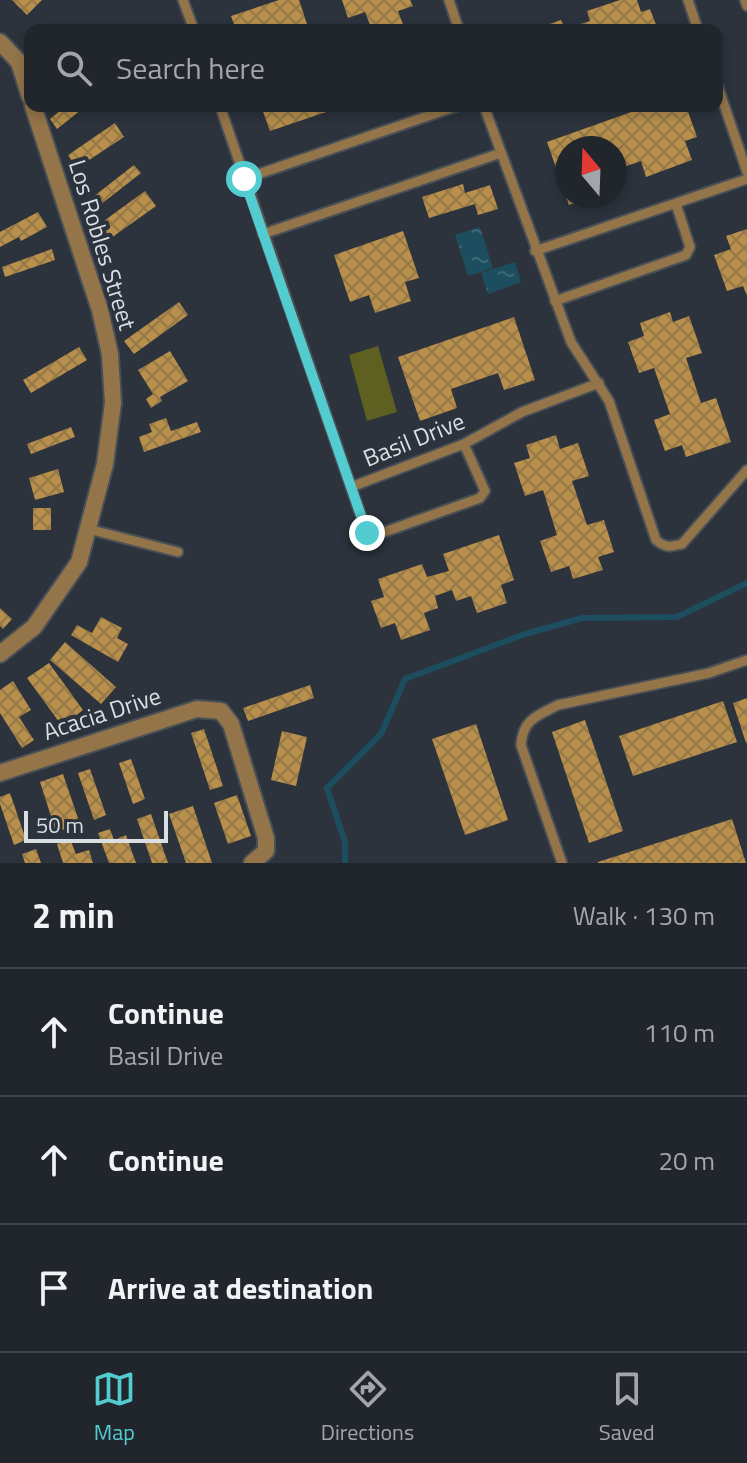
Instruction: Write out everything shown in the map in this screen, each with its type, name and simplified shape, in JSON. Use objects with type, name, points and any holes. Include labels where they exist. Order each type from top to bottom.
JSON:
[{"type":"street","points":[[0,42],[19,62],[24,78]]},
{"type":"street","name":"Los Robles Street","points":[[0,654],[34,627],[79,562],[105,464],[113,403],[110,354],[100,310],[35,112]]},
{"type":"street","name":"Acacia Drive","points":[[0,773],[197,709],[221,711],[231,724],[266,838],[266,851],[257,859]]},
{"type":"lane","points":[[183,0],[192,24]]},
{"type":"lane","points":[[449,0],[457,24]]},
{"type":"lane","points":[[688,0],[696,24]]},
{"type":"lane","points":[[745,0],[747,6]]},
{"type":"lane","points":[[723,102],[747,172]]},
{"type":"lane","name":"Basil Drive","points":[[222,112],[351,487],[464,444],[522,412],[599,383]]},
{"type":"lane","points":[[244,179],[439,112]]},
{"type":"lane","points":[[486,112],[571,342],[609,401],[656,540],[663,546],[682,544],[745,472]]},
{"type":"lane","points":[[263,234],[501,153]]},
{"type":"lane","points":[[535,251],[747,179]]},
{"type":"lane","points":[[555,301],[686,255],[690,247],[676,204]]},
{"type":"lane","points":[[351,487],[367,533],[373,536],[480,498],[485,491],[464,444]]},
{"type":"lane","points":[[88,529],[178,552]]},
{"type":"lane","points":[[562,863],[521,745],[522,730],[527,724],[558,705],[709,673],[747,660]]},
{"type":"shaded area","points":[[378,346],[397,412],[367,421],[349,355]]},
{"type":"water","points":[[480,227],[493,268],[468,276],[455,235]]},
{"type":"water","points":[[515,262],[521,282],[488,294],[481,273]]},
{"type":"building","points":[[12,0],[42,0],[27,15]]},
{"type":"building","points":[[279,0],[299,0],[307,24],[234,24],[231,16]]},
{"type":"building","points":[[342,0],[410,0],[413,6],[398,11],[403,24],[370,24],[365,12],[348,18]]},
{"type":"building","points":[[620,0],[637,0],[641,12],[650,9],[656,24],[581,24],[590,21],[587,11]]},
{"type":"building","points":[[59,112],[78,112],[57,129],[50,119]]},
{"type":"building","points":[[263,112],[326,112],[270,131]]},
{"type":"building","points":[[631,112],[688,112],[697,137],[685,141],[692,160],[646,177],[641,161],[627,166],[627,136],[564,136]]},
{"type":"building","points":[[115,123],[124,137],[77,168],[68,155]]},
{"type":"building","points":[[555,139],[555,165],[547,142]]},
{"type":"building","points":[[134,165],[141,173],[91,212],[84,204]]},
{"type":"building","points":[[463,184],[465,193],[490,185],[498,209],[478,215],[475,204],[429,218],[422,197]]},
{"type":"building","points":[[145,191],[156,206],[100,246],[90,231]]},
{"type":"building","points":[[38,212],[47,227],[21,241],[19,237],[0,247],[0,232]]},
{"type":"building","points":[[747,229],[747,296],[743,286],[727,291],[714,255],[731,249],[726,236]]},
{"type":"building","points":[[403,231],[419,278],[405,282],[411,301],[375,313],[369,295],[350,302],[334,255]]},
{"type":"building","points":[[52,249],[55,260],[5,277],[2,267]]},
{"type":"building","points":[[179,302],[188,315],[134,354],[124,341]]},
{"type":"building","points":[[670,312],[673,322],[689,316],[702,353],[686,358],[701,403],[716,398],[731,442],[686,457],[682,445],[665,451],[654,420],[670,414],[654,368],[639,373],[628,342],[644,336],[640,323]]},
{"type":"building","points":[[514,317],[535,380],[504,390],[498,373],[451,389],[457,408],[420,421],[398,357]]},
{"type":"building","points":[[79,347],[87,360],[31,393],[23,380]]},
{"type":"building","points":[[170,351],[188,381],[160,397],[162,401],[151,408],[146,399],[153,394],[138,370]]},
{"type":"building","points":[[166,418],[171,431],[197,422],[201,432],[144,452],[139,437],[152,432],[149,424]]},
{"type":"building","points":[[71,427],[75,437],[31,454],[27,444]]},
{"type":"building","points":[[556,435],[560,449],[578,443],[589,476],[572,481],[587,525],[604,520],[614,552],[598,557],[603,570],[573,579],[569,566],[551,572],[540,541],[557,535],[543,490],[525,496],[514,463],[530,458],[526,445]]},
{"type":"building","points":[[58,469],[64,492],[35,500],[29,478]]},
{"type":"building","points":[[33,508],[51,508],[51,530],[33,530]]},
{"type":"building","points":[[499,535],[514,580],[501,585],[507,603],[477,613],[471,596],[456,601],[452,590],[435,596],[438,608],[424,613],[430,630],[401,640],[395,623],[381,628],[371,601],[384,597],[378,579],[422,564],[427,577],[449,571],[443,554]]},
{"type":"building","points":[[0,608],[12,619],[3,629],[0,626]]},
{"type":"building","points":[[101,617],[122,628],[117,638],[128,644],[118,662],[71,635],[77,625],[92,633]]},
{"type":"building","points":[[65,642],[116,687],[101,704],[50,660]]},
{"type":"building","points":[[49,663],[83,710],[62,726],[27,678]]},
{"type":"building","points":[[13,681],[31,710],[19,717],[34,740],[22,748],[0,713],[0,690]]},
{"type":"building","points":[[310,685],[314,698],[248,721],[243,708]]},
{"type":"building","points":[[747,698],[747,743],[746,743],[733,703]]},
{"type":"building","points":[[723,701],[737,742],[633,776],[619,736]]},
{"type":"building","points":[[585,720],[623,831],[589,843],[552,732]]},
{"type":"building","points":[[476,724],[508,820],[465,835],[432,739]]},
{"type":"building","points":[[204,729],[223,786],[210,790],[191,733]]},
{"type":"building","points":[[282,731],[307,737],[296,786],[271,780]]},
{"type":"building","points":[[131,759],[145,799],[133,804],[119,763]]},
{"type":"building","points":[[90,769],[106,815],[94,820],[78,773]]},
{"type":"building","points":[[63,774],[80,824],[56,832],[40,782]]},
{"type":"building","points":[[10,793],[26,840],[14,845],[0,804],[0,797]]},
{"type":"building","points":[[237,795],[251,836],[228,844],[214,803]]},
{"type":"building","points":[[193,806],[212,863],[186,863],[169,814]]},
{"type":"building","points":[[151,814],[168,863],[152,863],[137,819]]},
{"type":"building","points":[[732,819],[746,863],[598,863],[598,862]]},
{"type":"building","points":[[110,829],[114,840],[126,835],[136,863],[109,863],[98,833]]},
{"type":"building","points":[[70,839],[76,854],[89,850],[93,863],[63,863],[57,844]]},
{"type":"building","points":[[36,849],[41,863],[25,863],[22,854]]},
{"type":"waterway","points":[[345,863],[345,842],[327,788],[381,734],[405,679],[525,634],[582,618],[677,617],[747,583]]},
{"type":"route","points":[[244,179],[367,533]]}]
